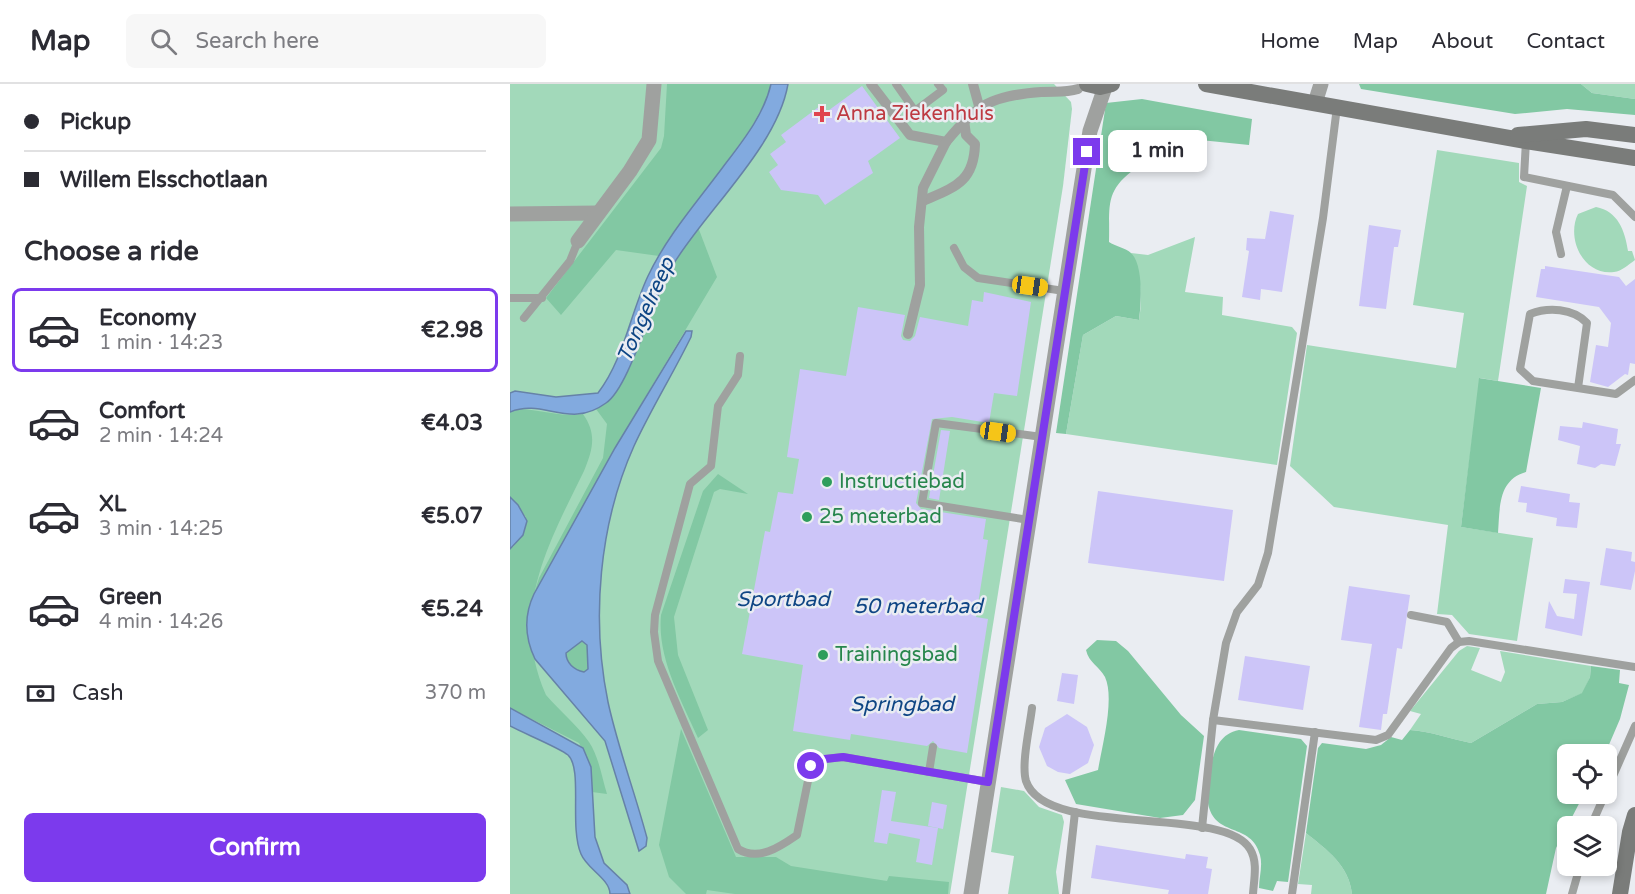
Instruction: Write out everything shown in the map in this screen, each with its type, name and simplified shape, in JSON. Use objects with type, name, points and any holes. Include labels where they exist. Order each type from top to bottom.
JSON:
[{"type":"main road","points":[[1206,84],[1635,158]]},
{"type":"main road","points":[[1505,137],[1586,129],[1635,135]]},
{"type":"main road","points":[[1620,894],[1635,815]]},
{"type":"street","points":[[578,241],[648,140],[654,84]]},
{"type":"street","points":[[871,84],[910,135],[946,142]]},
{"type":"street","points":[[973,84],[979,106]]},
{"type":"street","points":[[1316,103],[1322,84]]},
{"type":"street","points":[[908,334],[920,285],[919,227],[923,188],[946,142],[979,106],[1008,96],[1043,92],[1064,93],[1094,86],[1090,131],[971,894]]},
{"type":"street","points":[[923,201],[966,179],[975,163],[975,144],[966,135],[964,120]]},
{"type":"street","points":[[510,214],[598,213]]},
{"type":"lane","points":[[896,84],[915,111],[942,90],[938,84]]},
{"type":"lane","points":[[1202,828],[1213,720],[1226,643],[1237,612],[1258,585],[1268,553],[1323,218],[1337,107]]},
{"type":"lane","points":[[1526,141],[1524,177],[1612,195],[1635,217]]},
{"type":"lane","points":[[1561,254],[1556,232],[1567,186]]},
{"type":"lane","points":[[525,318],[570,261],[578,241]]},
{"type":"lane","points":[[954,248],[964,267],[978,278],[1064,291]]},
{"type":"lane","points":[[510,298],[542,298]]},
{"type":"lane","points":[[1578,388],[1587,323],[1580,315],[1543,309],[1530,315],[1520,369],[1533,381],[1616,394],[1635,380]]},
{"type":"lane","points":[[740,356],[738,375],[718,406],[711,466],[690,484],[655,615],[654,632],[658,661],[738,849],[745,853],[773,851],[797,835],[811,766],[825,759],[843,757],[988,782]]},
{"type":"lane","points":[[1029,520],[922,503],[936,423],[1042,437]]},
{"type":"lane","points":[[1412,615],[1447,622],[1459,642]]},
{"type":"lane","points":[[1213,720],[1376,740],[1388,735],[1451,648],[1459,642],[1469,641],[1635,667]]},
{"type":"lane","points":[[1032,708],[1024,772],[1032,793],[1045,804],[1075,812],[1202,828],[1238,836],[1250,848],[1254,861],[1253,894]]},
{"type":"lane","points":[[1595,816],[1635,726]]},
{"type":"lane","points":[[1292,894],[1315,732]]},
{"type":"lane","points":[[929,772],[933,747]]},
{"type":"lane","points":[[1066,894],[1075,812]]},
{"type":"lane","points":[[1572,894],[1577,876]]},
{"type":"green space","points":[[510,84],[1054,84],[1071,102],[1063,186],[950,894],[510,894]]},
{"type":"green space","points":[[667,84],[771,84],[767,98],[751,128],[659,256],[616,250],[561,315],[546,298],[661,148],[664,136]]},
{"type":"green space","points":[[1359,84],[1581,84],[1592,93],[1635,99],[1635,115],[1567,109],[1515,114],[1361,89]]},
{"type":"green space","points":[[1581,84],[1635,84],[1635,99],[1592,93]]},
{"type":"green space","points":[[1142,99],[1252,119],[1249,145],[1142,134],[1136,168],[1118,184],[1111,200],[1109,218],[1109,242],[1131,253],[1138,266],[1141,285],[1139,320],[1116,316],[1083,335],[1066,434],[1056,433],[1106,103]]},
{"type":"green space","points":[[1437,150],[1519,163],[1519,182],[1527,186],[1498,381],[1480,378],[1461,527],[1533,538],[1517,641],[1469,634],[1452,615],[1437,614],[1448,525],[1334,507],[1290,466],[1307,345],[1456,368],[1464,313],[1413,305]]},
{"type":"green space","points":[[1596,207],[1604,209],[1615,217],[1622,229],[1628,251],[1632,251],[1635,260],[1625,268],[1614,272],[1603,272],[1586,262],[1580,253],[1574,234],[1578,214]]},
{"type":"green space","points":[[698,227],[717,277],[615,448],[534,594],[539,578],[603,458],[607,424],[596,409],[609,399],[628,370],[661,285],[678,255]]},
{"type":"green space","points":[[1195,237],[1185,292],[1223,297],[1222,315],[1292,327],[1297,333],[1277,465],[1066,434],[1083,335],[1116,316],[1139,320],[1140,286],[1131,253],[1148,255]]},
{"type":"green space","points":[[1479,378],[1541,388],[1526,472],[1510,481],[1505,488],[1500,504],[1498,533],[1461,527]]},
{"type":"green space","points":[[518,409],[567,415],[583,414],[592,435],[591,449],[584,471],[557,527],[537,581],[532,608],[531,636],[536,665],[546,695],[589,742],[598,761],[607,794],[592,792],[591,767],[579,743],[510,708],[510,549],[514,546],[526,517],[510,497],[510,412]]},
{"type":"green space","points":[[718,474],[748,494],[720,489],[714,492],[674,617],[678,655],[708,730],[698,738],[666,663],[661,615],[703,491]]},
{"type":"green space","points":[[1097,640],[1116,641],[1128,651],[1181,715],[1204,736],[1195,800],[1183,815],[1160,818],[1076,804],[1065,780],[1098,770],[1107,723],[1108,686],[1105,677],[1089,658],[1086,650]]},
{"type":"green space","points":[[582,641],[587,645],[588,669],[584,672],[571,666],[566,653]]},
{"type":"green space","points":[[1467,646],[1480,648],[1471,670],[1501,682],[1505,672],[1500,651],[1591,666],[1590,677],[1583,693],[1562,702],[1537,704],[1471,743],[1433,733],[1410,730],[1421,714],[1410,711],[1459,651]]},
{"type":"green space","points":[[1591,666],[1620,670],[1619,683],[1629,685],[1620,719],[1609,744],[1557,744],[1557,804],[1579,804],[1573,816],[1557,816],[1557,846],[1546,894],[1352,894],[1342,866],[1306,833],[1318,748],[1322,743],[1366,749],[1381,745],[1391,737],[1402,740],[1410,730],[1433,733],[1471,743],[1537,704],[1562,702],[1582,693],[1590,677]]},
{"type":"green space","points":[[681,729],[736,857],[776,857],[791,866],[887,881],[889,876],[949,882],[948,894],[735,894],[707,890],[706,894],[686,894],[669,877],[659,845]]},
{"type":"green space","points":[[1239,730],[1301,739],[1307,746],[1288,882],[1277,881],[1273,891],[1259,888],[1261,859],[1256,845],[1242,833],[1218,821],[1212,814],[1208,803],[1211,770],[1216,749],[1221,740]]},
{"type":"green space","points":[[1001,787],[1024,791],[1039,807],[1062,815],[1064,822],[1056,872],[1059,894],[1008,894],[1014,856],[991,852]]},
{"type":"green space","points":[[1306,833],[1342,866],[1352,894],[1311,894],[1312,885],[1298,884]]},
{"type":"water","name":"Tongelreep","points":[[771,84],[788,84],[781,108],[770,132],[755,156],[671,268],[624,379],[615,394],[593,411],[580,414],[534,408],[510,412],[510,393],[515,391],[556,397],[598,393],[614,366],[648,276],[656,261],[683,220],[752,128]]},
{"type":"water","points":[[686,331],[692,331],[684,351],[634,446],[622,476],[606,539],[602,572],[600,638],[603,670],[612,719],[647,838],[646,846],[639,851],[605,741],[535,659],[529,643],[527,626],[534,594],[615,448]],"holes":[[[582,641],[587,645],[588,669],[584,672],[571,666],[566,653]]]},
{"type":"water","points":[[510,497],[518,505],[527,521],[523,535],[510,549]]},
{"type":"water","points":[[510,708],[583,748],[591,767],[595,837],[604,863],[627,885],[630,894],[610,894],[606,884],[581,854],[576,829],[575,772],[568,755],[510,726]]},
{"type":"building","points":[[862,86],[900,138],[868,161],[873,173],[825,205],[818,195],[781,190],[769,172],[778,165],[770,154],[786,142],[781,135],[820,106],[825,113]]},
{"type":"building","points":[[1270,211],[1294,215],[1282,292],[1261,289],[1260,300],[1242,297],[1249,251],[1246,250],[1247,238],[1265,239]]},
{"type":"building","points":[[1369,225],[1401,230],[1398,247],[1394,247],[1386,309],[1359,306]]},
{"type":"building","points":[[1545,266],[1619,277],[1626,286],[1635,279],[1635,364],[1630,363],[1628,375],[1625,374],[1608,387],[1590,382],[1596,345],[1608,347],[1611,323],[1599,307],[1536,297],[1541,269],[1545,269]]},
{"type":"building","points":[[984,292],[1031,302],[1017,396],[994,393],[989,423],[952,417],[932,419],[916,503],[921,509],[986,519],[983,539],[988,540],[976,617],[988,619],[967,753],[939,748],[933,741],[927,746],[851,734],[850,740],[793,731],[803,665],[742,654],[765,531],[770,532],[778,492],[793,494],[799,459],[787,457],[800,369],[846,376],[858,307],[905,315],[901,336],[903,340],[910,341],[915,336],[920,317],[968,326],[972,300],[983,302]]},
{"type":"building","points":[[1583,422],[1618,429],[1616,444],[1621,444],[1615,466],[1601,464],[1595,468],[1577,464],[1580,446],[1558,440],[1560,426],[1582,428]]},
{"type":"building","points":[[941,430],[950,431],[939,500],[929,498]]},
{"type":"building","points":[[1521,486],[1570,494],[1569,502],[1580,503],[1577,528],[1556,526],[1557,518],[1526,512],[1527,503],[1518,502]]},
{"type":"building","points":[[1098,491],[1233,510],[1224,581],[1088,563]]},
{"type":"building","points":[[1606,548],[1632,552],[1631,561],[1635,562],[1635,571],[1631,590],[1600,585]]},
{"type":"building","points":[[1565,579],[1590,582],[1582,636],[1545,628],[1549,601],[1557,616],[1574,619],[1577,594],[1563,593]]},
{"type":"building","points":[[1349,586],[1410,595],[1402,649],[1397,648],[1387,714],[1383,714],[1381,730],[1359,727],[1372,644],[1341,640]]},
{"type":"building","points":[[1245,656],[1310,666],[1303,710],[1238,700]]},
{"type":"building","points":[[1062,673],[1078,675],[1074,704],[1057,701]]},
{"type":"building","points":[[1067,714],[1087,727],[1094,745],[1088,763],[1070,774],[1058,772],[1047,766],[1039,747],[1045,728]]},
{"type":"building","points":[[882,790],[896,792],[891,821],[938,828],[932,865],[916,862],[920,839],[889,833],[887,844],[874,842]]},
{"type":"building","points":[[932,802],[947,805],[943,829],[928,826]]},
{"type":"building","points":[[1096,845],[1185,859],[1186,854],[1208,857],[1206,868],[1212,869],[1208,894],[1168,894],[1169,890],[1091,878]]},
{"type":"place","name":"Anna Ziekenhuis","points":[[822,114]]},
{"type":"place","name":"Instructiebad","points":[[827,482]]},
{"type":"place","name":"25 meterbad","points":[[807,517]]},
{"type":"place","name":"Trainingsbad","points":[[823,655]]},
{"type":"route","points":[[811,766],[825,759],[843,757],[988,782],[1087,152]]},
{"type":"water label","name":"Sportbad","points":[[783,599]]},
{"type":"water label","name":"50 meterbad","points":[[918,606]]},
{"type":"water label","name":"Springbad","points":[[902,704]]}]
